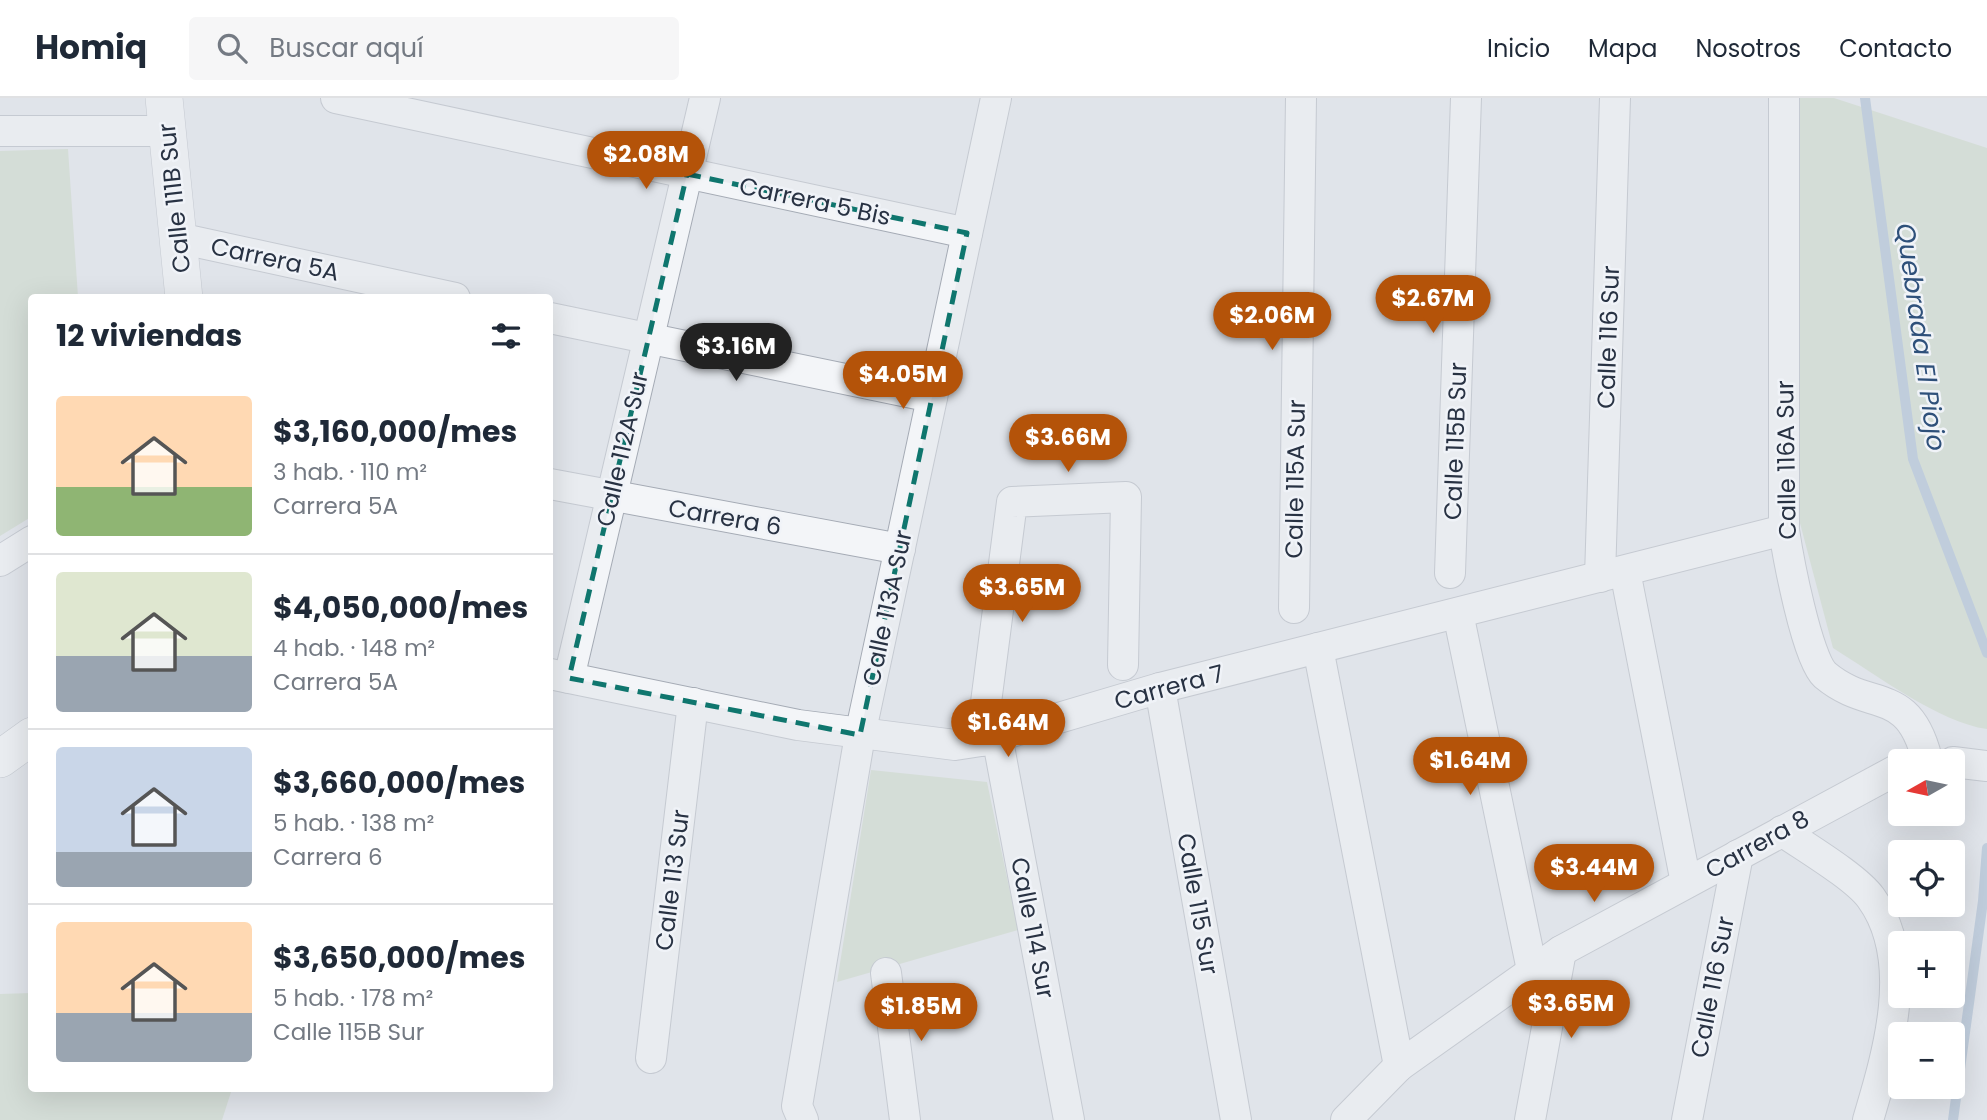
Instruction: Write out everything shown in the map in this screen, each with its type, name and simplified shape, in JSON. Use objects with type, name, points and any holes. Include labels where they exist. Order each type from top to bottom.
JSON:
[{"type":"street","name":"Carrera 5 Bis","points":[[336,98],[967,233]]},
{"type":"street","name":"Calle 112A Sur","points":[[559,676],[611,496],[705,98]]},
{"type":"street","name":"Calle 113A Sur","points":[[803,1120],[797,1106],[860,735],[996,98]]},
{"type":"street","name":"Calle 115A Sur","points":[[1294,608],[1301,98]]},
{"type":"street","name":"Calle 115B Sur","points":[[1450,573],[1466,98]]},
{"type":"street","name":"Calle 116 Sur","points":[[1615,98],[1612,574],[1686,883]]},
{"type":"street","name":"Calle 116A Sur","points":[[1784,98],[1784,530],[1813,656],[1824,674],[1902,711],[1933,749]]},
{"type":"street","points":[[0,131],[165,115]]},
{"type":"street","name":"Calle 111B Sur","points":[[165,115],[184,294]]},
{"type":"street","name":"Carrera 5A","points":[[178,238],[437,294]]},
{"type":"street","points":[[553,319],[932,397]]},
{"type":"street","name":"Carrera 6","points":[[553,485],[900,548]]},
{"type":"street","name":"Calle 114 Sur","points":[[1069,1120],[989,739],[1012,502],[1126,496],[1123,665]]},
{"type":"street","name":"Carrera 7","points":[[559,676],[860,735],[955,745],[989,739],[1160,688],[1784,530]]},
{"type":"street","points":[[0,561],[28,544]]},
{"type":"street","points":[[1458,613],[1532,971]]},
{"type":"street","points":[[1318,648],[1399,1066]]},
{"type":"street","name":"Calle 115 Sur","points":[[1160,688],[1236,1120]]},
{"type":"street","name":"Calle 113 Sur","points":[[651,1058],[693,703]]},
{"type":"street","points":[[0,759],[28,739]]},
{"type":"street","name":"Carrera 8","points":[[1351,1117],[1399,1066],[1561,951],[1782,831],[1888,786]]},
{"type":"street","points":[[1782,831],[1870,896],[1887,925],[1895,955],[1892,1013],[1868,1120]]},
{"type":"street","name":"Calle 116 Sur","points":[[1686,1120],[1738,855]]},
{"type":"street","points":[[1530,1120],[1561,951]]},
{"type":"street","points":[[886,973],[905,1120]]},
{"type":"highlighted area","points":[[687,174],[967,233],[860,735],[569,678]]},
{"type":"green space","points":[[1799,98],[1834,98],[1987,148],[1987,729],[1969,725],[1929,708],[1833,648],[1796,508]]},
{"type":"green space","points":[[68,149],[78,294],[28,294],[28,519],[0,536],[0,151]]},
{"type":"green space","points":[[871,770],[987,782],[1018,930],[837,982]]},
{"type":"green space","points":[[28,993],[28,1092],[231,1092],[222,1120],[0,1120],[0,994]]},
{"type":"waterway","name":"Quebrada El Piojo","points":[[1865,98],[1913,459],[1987,653]]},
{"type":"waterway","name":"Quebrada El Piojo","points":[[1953,1120],[1983,901],[1987,848]]}]
